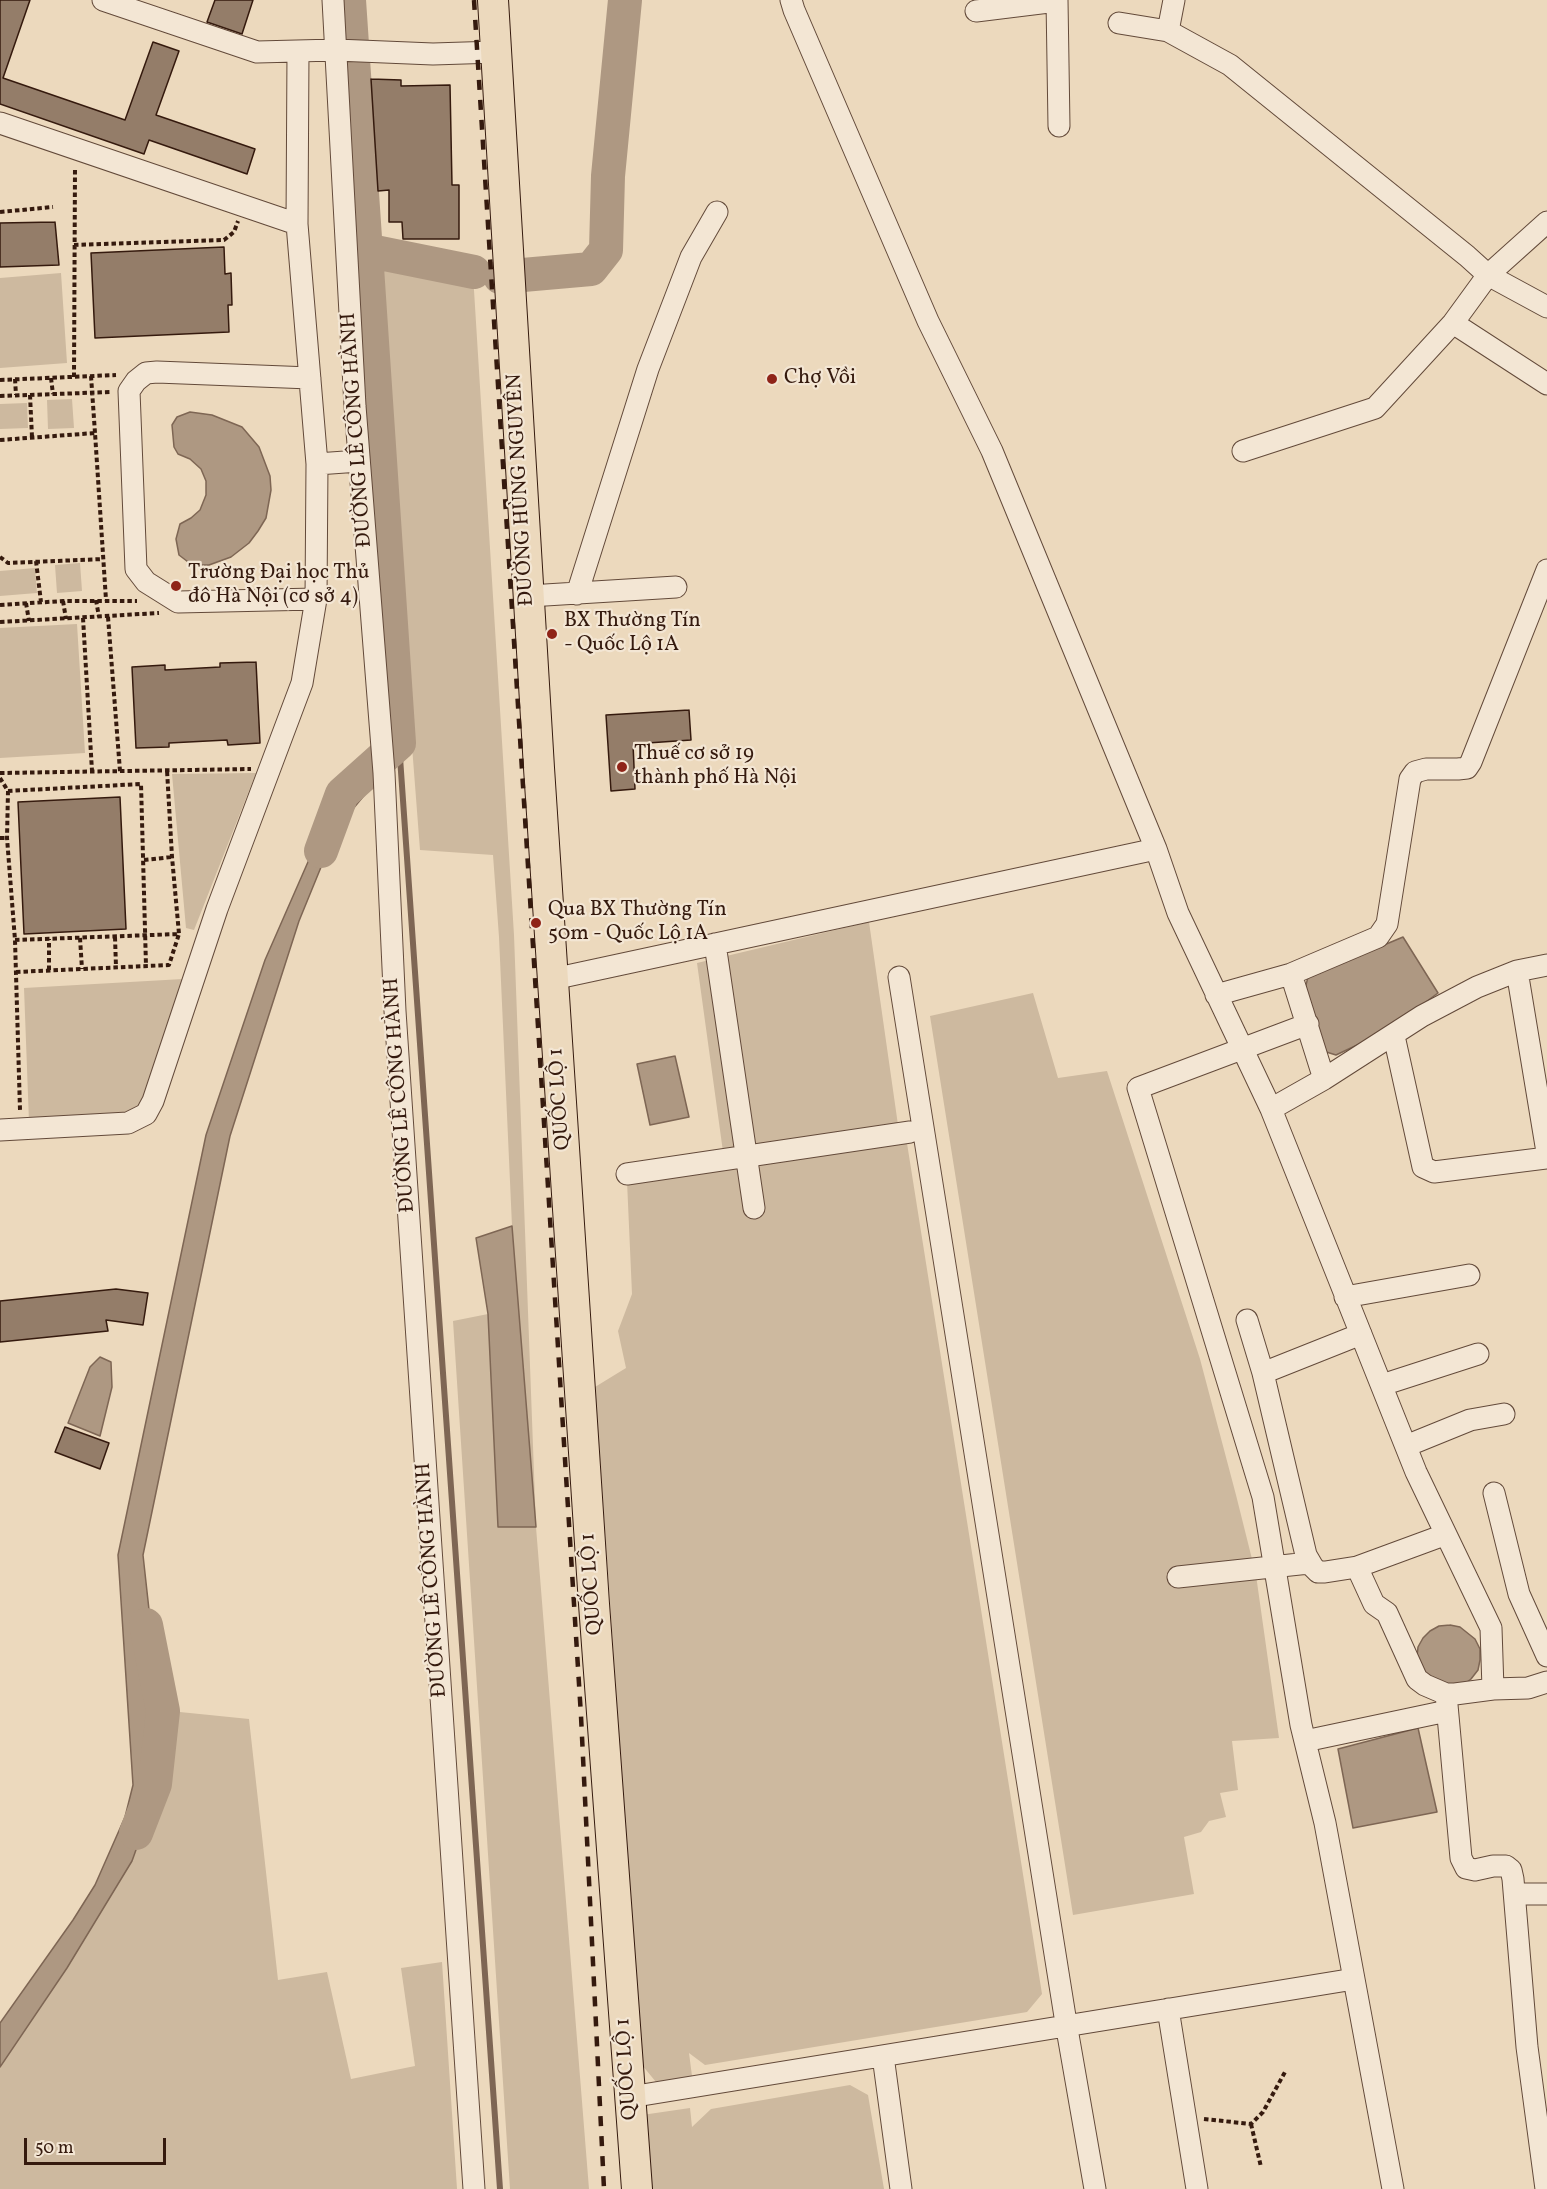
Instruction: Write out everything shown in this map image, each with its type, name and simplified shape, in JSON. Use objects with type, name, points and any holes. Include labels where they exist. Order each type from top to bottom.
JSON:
[{"type":"highway","name":"ĐƯỜNG HÙNG NGUYÊN","points":[[493,0],[553,979]]},
{"type":"highway","name":"QUỐC LỘ 1","points":[[553,979],[594,1604],[637,2189]]},
{"type":"street","points":[[103,0],[257,52],[341,50],[433,54],[496,52]]},
{"type":"street","name":"ĐƯỜNG LÊ CÔNG HÀNH","points":[[333,0],[341,50],[344,235],[384,773],[394,1011],[474,2189]]},
{"type":"street","points":[[791,0],[928,321],[992,451],[1156,849],[1178,913],[1271,1109],[1406,1446],[1444,1534],[1491,1628],[1493,1689]]},
{"type":"street","points":[[976,11],[1057,0],[1059,126]]},
{"type":"street","points":[[1168,31],[1174,0]]},
{"type":"street","points":[[1119,23],[1168,31],[1230,65],[1488,275],[1547,307]]},
{"type":"street","points":[[10,1129],[128,1123],[146,1114],[153,1101],[217,909],[302,683],[316,599],[317,464],[297,224],[298,52]]},
{"type":"street","points":[[0,123],[297,224]]},
{"type":"street","points":[[577,594],[648,369],[691,257],[717,212]]},
{"type":"street","points":[[1243,451],[1375,408],[1453,323],[1488,275],[1547,222]]},
{"type":"street","points":[[1453,323],[1547,384]]},
{"type":"street","points":[[310,378],[168,372],[146,374],[136,381],[129,391],[136,569],[146,582],[178,602],[316,599]]},
{"type":"street","points":[[317,464],[359,460]]},
{"type":"street","points":[[1216,995],[1291,974],[1378,937],[1387,924],[1410,779],[1415,772],[1426,768],[1467,768],[1471,762],[1547,570]]},
{"type":"street","points":[[529,596],[676,587]]},
{"type":"street","points":[[553,979],[1156,849]]},
{"type":"street","points":[[715,944],[754,1209]]},
{"type":"street","points":[[1271,1109],[1394,1036],[1422,1016],[1477,987],[1517,971],[1547,965]]},
{"type":"street","points":[[1517,971],[1547,1152]]},
{"type":"street","points":[[1291,974],[1324,1079]]},
{"type":"street","points":[[899,978],[1066,2026],[1095,2189]]},
{"type":"street","points":[[1308,1024],[1138,1088],[1263,1497],[1305,1741],[1325,1823],[1393,2189]]},
{"type":"street","points":[[1394,1036],[1423,1167],[1434,1172],[1547,1158]]},
{"type":"street","points":[[627,1174],[910,1132]]},
{"type":"street","points":[[1345,1297],[1469,1275]]},
{"type":"street","points":[[1247,1320],[1263,1373],[1309,1563],[1318,1572],[1358,1567],[1444,1534]]},
{"type":"street","points":[[1263,1373],[1361,1334]]},
{"type":"street","points":[[1382,1385],[1478,1354]]},
{"type":"street","points":[[1406,1446],[1470,1420],[1504,1414]]},
{"type":"street","points":[[1494,1493],[1519,1594],[1547,1656]]},
{"type":"street","points":[[1178,1577],[1309,1563]]},
{"type":"street","points":[[1358,1567],[1374,1604],[1387,1613],[1417,1679],[1446,1703],[1461,1858],[1466,1868],[1475,1870],[1506,1866],[1511,1870],[1515,1894],[1526,2036],[1541,2105],[1546,2189]]},
{"type":"street","points":[[1305,1741],[1493,1689],[1528,1688],[1547,1682]]},
{"type":"street","points":[[1515,1894],[1547,1894]]},
{"type":"street","points":[[630,2097],[1354,1979]]},
{"type":"street","points":[[1168,2009],[1197,2189]]},
{"type":"street","points":[[883,2056],[901,2189]]},
{"type":"path","points":[[74,377],[75,148]]},
{"type":"path","points":[[75,245],[224,240],[234,232],[243,206]]},
{"type":"path","points":[[0,212],[53,207]]},
{"type":"path","points":[[0,380],[146,374]]},
{"type":"path","points":[[91,376],[90,394],[95,433],[106,600]]},
{"type":"path","points":[[51,378],[53,394]]},
{"type":"path","points":[[15,380],[16,395]]},
{"type":"path","points":[[0,396],[129,391]]},
{"type":"path","points":[[30,395],[32,438]]},
{"type":"path","points":[[0,440],[95,433]]},
{"type":"path","points":[[0,557],[8,563],[103,559]]},
{"type":"path","points":[[36,561],[41,602]]},
{"type":"path","points":[[96,600],[99,617]]},
{"type":"path","points":[[0,605],[96,600],[142,601]]},
{"type":"path","points":[[63,601],[66,619]]},
{"type":"path","points":[[0,622],[157,614],[178,602]]},
{"type":"path","points":[[26,603],[29,621]]},
{"type":"path","points":[[108,617],[120,771]]},
{"type":"path","points":[[83,618],[92,771]]},
{"type":"path","points":[[0,773],[270,769]]},
{"type":"path","points":[[16,972],[169,965],[179,934],[167,770]]},
{"type":"path","points":[[0,778],[8,791],[7,838],[16,972],[10,1129]]},
{"type":"path","points":[[8,791],[141,784],[147,935],[146,966]]},
{"type":"path","points":[[0,838],[7,838]]},
{"type":"path","points":[[144,860],[172,857]]},
{"type":"path","points":[[15,940],[179,934]]},
{"type":"path","points":[[115,936],[116,967]]},
{"type":"path","points":[[80,938],[81,969]]},
{"type":"path","points":[[49,939],[49,970]]},
{"type":"path","points":[[1197,2120],[1251,2124],[1271,2101],[1275,2087],[1285,2072]]},
{"type":"path","points":[[1251,2124],[1261,2168]]},
{"type":"shaded area","points":[[472,258],[514,935],[536,1527],[589,2189],[510,2189],[453,1321],[488,1314],[476,1238],[512,1226],[499,937],[493,855],[420,850],[375,265]]},
{"type":"shaded area","points":[[61,273],[67,363],[0,368],[0,278]]},
{"type":"shaded area","points":[[72,399],[74,428],[48,429],[47,400]]},
{"type":"shaded area","points":[[27,403],[28,428],[0,429],[0,404]]},
{"type":"shaded area","points":[[190,412],[212,415],[242,427],[259,447],[270,476],[271,490],[266,518],[258,531],[249,543],[231,557],[209,565],[192,565],[179,555],[176,539],[180,524],[200,510],[206,495],[206,481],[201,469],[190,459],[178,454],[174,447],[172,425],[177,417]]},
{"type":"shaded area","points":[[80,563],[82,591],[57,593],[55,565]]},
{"type":"shaded area","points":[[35,568],[37,593],[0,596],[0,571]]},
{"type":"shaded area","points":[[77,624],[85,753],[0,758],[0,628]]},
{"type":"shaded area","points":[[256,773],[194,930],[186,928],[172,774]]},
{"type":"shaded area","points":[[367,777],[367,792],[337,828],[299,921],[230,1136],[143,1555],[160,1710],[152,1805],[132,1861],[67,1968],[0,2067],[0,2023],[95,1885],[125,1817],[133,1785],[118,1555],[206,1135],[265,960],[329,814]]},
{"type":"shaded area","points":[[869,922],[899,1132],[724,1159],[697,963]]},
{"type":"shaded area","points":[[1403,937],[1438,993],[1389,1029],[1372,1038],[1336,1055],[1323,1051],[1304,993],[1308,977]]},
{"type":"shaded area","points":[[183,979],[141,1106],[132,1118],[29,1122],[24,988]]},
{"type":"shaded area","points":[[1033,993],[1058,1078],[1107,1071],[1200,1359],[1236,1495],[1256,1575],[1279,1738],[1232,1741],[1238,1790],[1220,1793],[1226,1817],[1209,1821],[1201,1832],[1184,1837],[1194,1894],[1073,1915],[930,1016]]},
{"type":"shaded area","points":[[675,1056],[689,1117],[650,1125],[637,1064]]},
{"type":"shaded area","points":[[906,1137],[1042,1994],[1027,2012],[705,2065],[689,2053],[692,2076],[656,2082],[642,2065],[595,1387],[626,1368],[618,1331],[632,1294],[627,1181]]},
{"type":"shaded area","points":[[512,1226],[536,1527],[498,1527],[488,1314],[476,1238]]},
{"type":"shaded area","points":[[100,1357],[111,1362],[112,1387],[100,1436],[68,1423],[90,1367]]},
{"type":"shaded area","points":[[1439,1626],[1460,1627],[1475,1639],[1480,1649],[1478,1670],[1463,1685],[1452,1688],[1424,1676],[1417,1657],[1418,1647],[1430,1631]]},
{"type":"shaded area","points":[[160,1710],[249,1719],[278,1980],[327,1972],[351,2079],[415,2066],[401,1968],[442,1962],[457,2189],[0,2189],[0,2067],[67,1968],[132,1861],[152,1805]]},
{"type":"shaded area","points":[[1418,1728],[1437,1812],[1353,1828],[1338,1749]]},
{"type":"shaded area","points":[[850,2085],[868,2095],[884,2189],[649,2189],[642,2115],[690,2108],[692,2127],[711,2109]]},
{"type":"building","points":[[0,0],[30,0],[3,78],[125,120],[153,42],[179,51],[156,115],[255,149],[247,174],[149,140],[144,154],[0,104]]},
{"type":"building","points":[[215,0],[253,0],[242,34],[207,22]]},
{"type":"building","points":[[371,79],[401,80],[401,86],[450,85],[452,185],[459,185],[459,239],[403,239],[402,222],[389,222],[389,190],[378,191]]},
{"type":"building","points":[[55,222],[59,265],[0,267],[0,223]]},
{"type":"building","points":[[224,247],[225,274],[231,273],[232,305],[228,305],[229,332],[95,338],[91,253]]},
{"type":"building","points":[[256,662],[260,743],[228,745],[227,740],[169,743],[169,747],[136,748],[132,667],[165,665],[165,670],[220,667],[220,663]]},
{"type":"building","name":"Thuế cơ sở 19 thành phố Hà Nội","points":[[689,710],[691,740],[633,744],[635,789],[611,791],[606,715]]},
{"type":"building","points":[[120,797],[126,929],[24,934],[18,802]]},
{"type":"building","points":[[116,1289],[148,1293],[143,1325],[106,1320],[108,1331],[0,1342],[0,1301]]},
{"type":"building","points":[[65,1427],[109,1443],[100,1469],[55,1452]]},
{"type":"waterway","points":[[321,851],[342,794],[399,743],[349,0]]},
{"type":"waterway","points":[[500,277],[591,269],[606,250],[608,176],[625,0]]},
{"type":"waterway","points":[[365,250],[474,272]]},
{"type":"waterway","points":[[399,743],[500,2189]]},
{"type":"waterway","points":[[136,1833],[155,1784],[163,1711],[146,1625]]},
{"type":"railway","points":[[474,0],[581,1716],[604,2189]]},
{"type":"place","name":"Chợ Vồi","points":[[772,379]]},
{"type":"place","name":"Trường Đại học Thủ đô Hà Nội (cơ sở 4)","points":[[176,586]]},
{"type":"place","name":"BX Thường Tín - Quốc Lộ 1A","points":[[552,634]]},
{"type":"place","name":"Thuế cơ sở 19 thành phố Hà Nội","points":[[622,767]]},
{"type":"place","name":"Qua BX Thường Tín 50m - Quốc Lộ 1A","points":[[536,923]]}]
